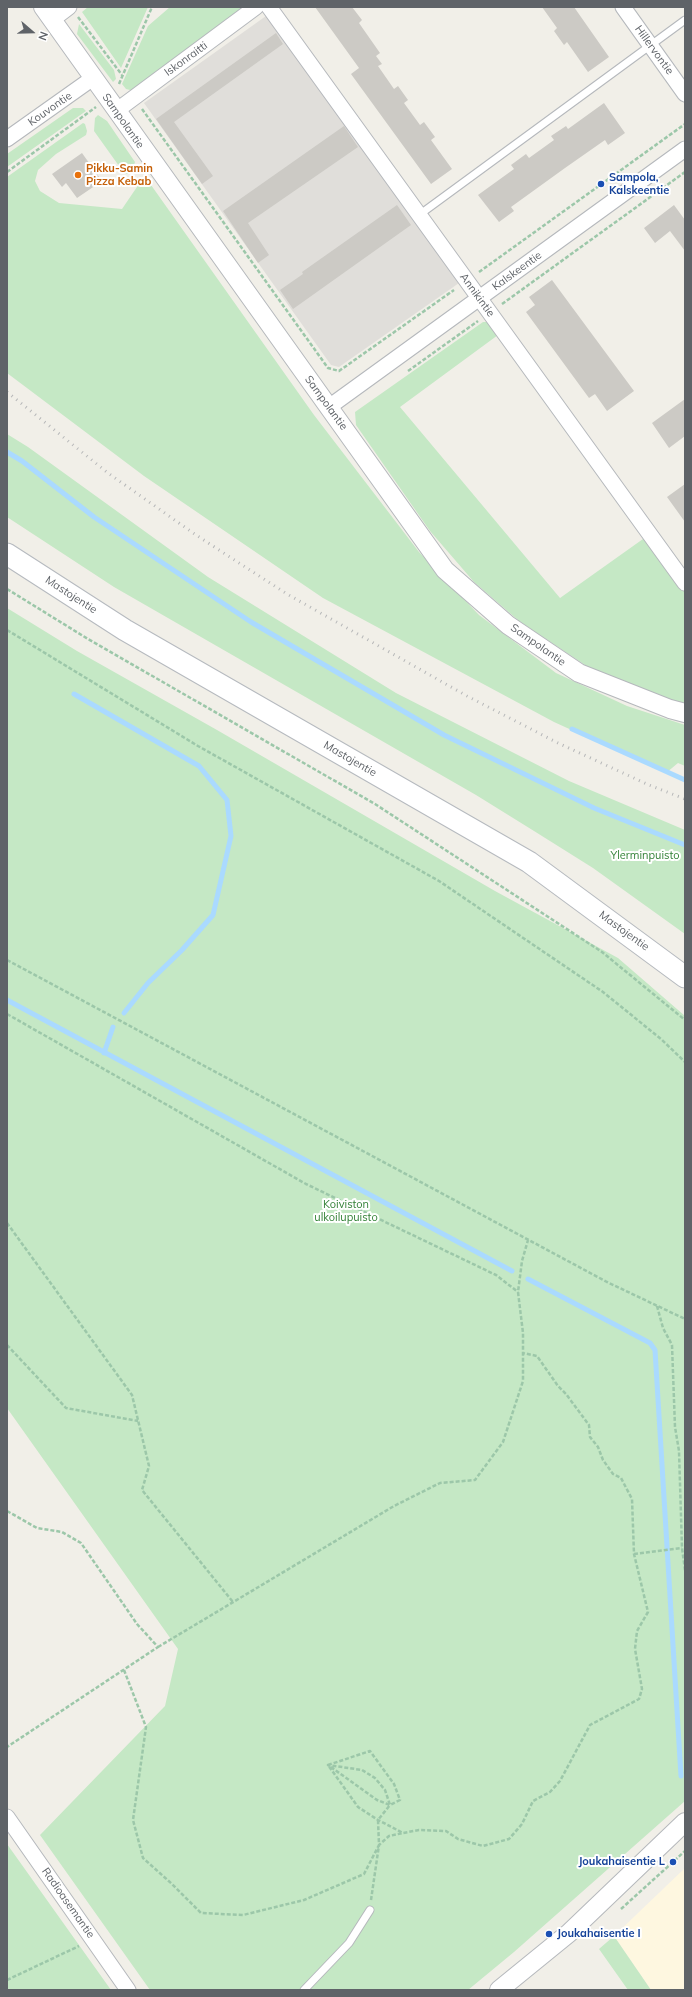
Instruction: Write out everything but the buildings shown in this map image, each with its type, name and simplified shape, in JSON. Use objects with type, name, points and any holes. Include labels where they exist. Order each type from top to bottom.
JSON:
[{"type":"main road","name":"Mastojentie","points":[[7,554],[125,630],[529,862],[685,977]]},
{"type":"street","name":"Iskonraitti","points":[[114,98],[133,97],[256,7]]},
{"type":"street","name":"Annikintie","points":[[269,7],[685,583]]},
{"type":"street","name":"Hillervontie","points":[[623,7],[685,94]]},
{"type":"street","points":[[48,14],[72,10]]},
{"type":"street","name":"Sampolantie","points":[[48,14],[93,78],[114,98],[329,407],[445,570],[508,625],[579,674],[670,709],[685,713]]},
{"type":"street","name":"Kouvontie","points":[[7,139],[93,78]]},
{"type":"street","name":"Kalskeentie","points":[[329,407],[479,298],[684,163]]},
{"type":"street","name":"Radioasemantie","points":[[7,1817],[128,1990]]},
{"type":"street","points":[[499,1990],[569,1933],[685,1822]]},
{"type":"lane","points":[[419,215],[685,20]]},
{"type":"lane","points":[[304,1990],[349,1943],[370,1910]]},
{"type":"path","points":[[114,98],[152,7]]},
{"type":"path","points":[[72,10],[123,76]]},
{"type":"path","points":[[7,172],[87,115],[114,98],[124,93],[133,97],[328,368],[339,371],[685,124]]},
{"type":"path","points":[[680,128],[682,132]]},
{"type":"path","points":[[402,376],[490,313],[684,163]]},
{"type":"path","points":[[7,590],[88,639],[375,804],[602,952],[685,1020]]},
{"type":"path","points":[[7,630],[198,746],[439,881],[602,992],[661,1039],[685,1062]]},
{"type":"path","points":[[7,960],[607,1282],[685,1319]]},
{"type":"path","points":[[7,1014],[306,1184],[496,1275],[518,1292]]},
{"type":"path","points":[[7,1223],[132,1395],[149,1466],[142,1490],[233,1602]]},
{"type":"path","points":[[7,1746],[158,1647],[394,1506],[440,1483],[475,1480],[503,1442],[523,1381],[523,1333],[518,1292],[522,1261],[528,1240]]},
{"type":"path","points":[[656,1305],[663,1328],[672,1345],[675,1427],[679,1451],[682,1548],[685,1570]]},
{"type":"path","points":[[7,1345],[66,1408],[139,1421]]},
{"type":"path","points":[[124,1670],[146,1727],[133,1820],[143,1858],[201,1913],[243,1915],[304,1900],[364,1874],[378,1845],[389,1836],[419,1830],[446,1831],[458,1839],[482,1846],[508,1839],[522,1824],[532,1802],[550,1792],[560,1781],[590,1724],[639,1699],[642,1689],[635,1649],[637,1631],[648,1612],[634,1554],[632,1499],[621,1478],[613,1474],[603,1460],[598,1447],[590,1437],[589,1425],[566,1394],[558,1386],[537,1356],[523,1353]]},
{"type":"path","points":[[7,1511],[37,1528],[62,1532],[81,1543],[137,1624],[158,1647]]},
{"type":"path","points":[[634,1554],[682,1548]]},
{"type":"path","points":[[328,1765],[370,1751],[394,1784],[400,1800],[390,1805],[378,1820],[378,1845],[370,1910]]},
{"type":"path","points":[[328,1765],[358,1807],[378,1820],[403,1833]]},
{"type":"path","points":[[328,1765],[362,1770],[375,1778],[385,1790],[390,1805]]},
{"type":"path","points":[[328,1765],[377,1800],[390,1805]]},
{"type":"path","points":[[7,1980],[93,1940]]},
{"type":"shaded area","points":[[266,16],[459,283],[339,367],[331,365],[144,103]]},
{"type":"shaded area","points":[[685,1868],[685,1990],[651,1990],[614,1936]]},
{"type":"green space","points":[[88,7],[148,7],[121,68],[82,12]]},
{"type":"green space","points":[[170,7],[247,7],[134,91],[126,89],[122,84],[148,26]]},
{"type":"green space","points":[[79,24],[114,70],[116,79],[113,82],[77,34]]},
{"type":"green space","points":[[73,108],[83,108],[86,111],[7,167],[7,154]]},
{"type":"green space","points":[[98,115],[107,121],[135,162],[133,168],[128,174],[124,173],[94,131],[95,118]]},
{"type":"green space","points":[[83,123],[85,124],[87,131],[86,135],[56,154],[38,170],[35,181],[40,191],[59,203],[122,209],[139,184],[151,185],[314,415],[419,552],[479,615],[556,673],[627,706],[685,725],[685,766],[678,763],[666,773],[554,722],[323,598],[144,476],[7,373],[7,177]]},
{"type":"green space","points":[[483,322],[487,322],[498,335],[400,407],[560,598],[643,539],[652,543],[685,589],[685,704],[663,699],[591,669],[519,621],[474,582],[430,531],[356,425],[355,412]]},
{"type":"green space","name":"Ylerminpuisto","points":[[7,434],[28,447],[208,577],[396,693],[569,781],[685,830],[685,934],[593,868],[476,795],[114,587],[7,517]]},
{"type":"green space","name":"Koiviston ulkoilupuisto","points":[[7,608],[77,651],[495,891],[618,958],[685,1016],[685,1801],[514,1952],[468,1990],[150,1990],[40,1835],[165,1706],[178,1649],[7,1408]]},
{"type":"green space","points":[[7,1844],[111,1990],[7,1990]]},
{"type":"green space","points":[[614,1936],[651,1990],[628,1990],[599,1949]]},
{"type":"waterway","points":[[7,452],[22,461],[94,517],[251,622],[444,735],[594,808],[685,845]]},
{"type":"waterway","points":[[74,694],[199,766],[227,800],[231,836],[213,915],[182,950],[148,983],[124,1013]]},
{"type":"waterway","points":[[572,729],[685,780]]},
{"type":"waterway","points":[[7,1000],[512,1271]]},
{"type":"waterway","points":[[104,1053],[113,1027]]},
{"type":"waterway","points":[[528,1279],[650,1343],[655,1350],[681,1776]]},
{"type":"railway","points":[[7,392],[108,473],[196,535],[287,594],[467,696],[558,743],[649,785],[685,799]]},
{"type":"place","name":"Pikku-Samin Pizza Kebab","points":[[78,175]]},
{"type":"place","name":"Sampola, Kalskeentie","points":[[601,184]]},
{"type":"place","name":"Joukahaisentie L","points":[[673,1862]]},
{"type":"place","name":"Joukahaisentie I","points":[[549,1934]]}]
